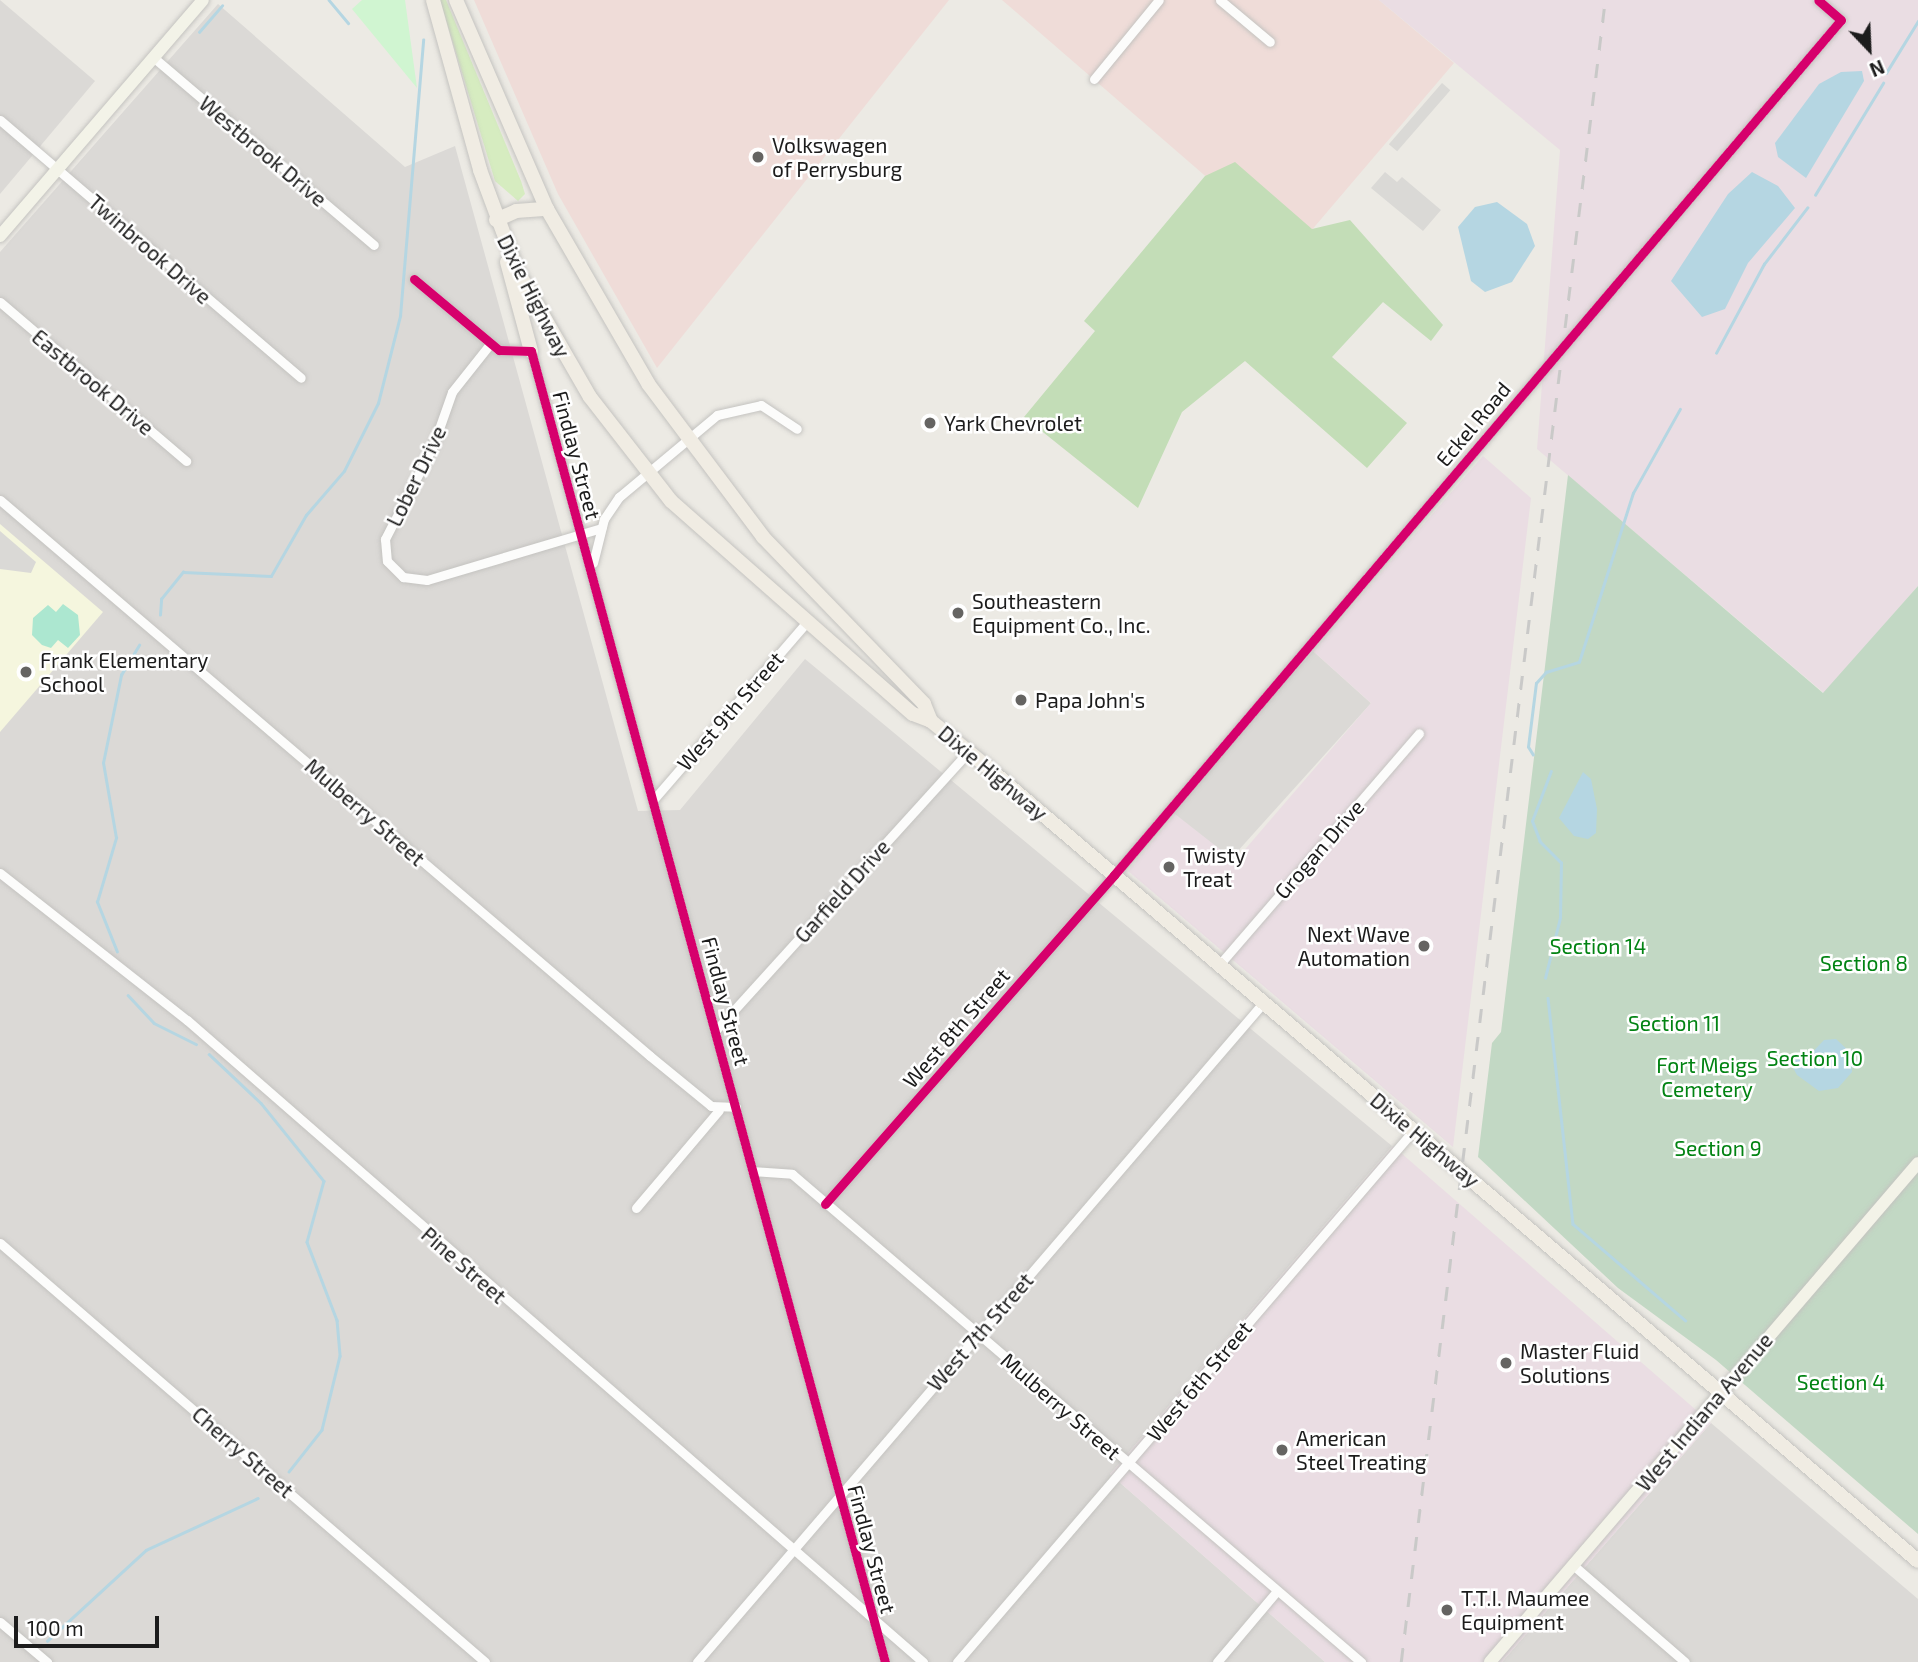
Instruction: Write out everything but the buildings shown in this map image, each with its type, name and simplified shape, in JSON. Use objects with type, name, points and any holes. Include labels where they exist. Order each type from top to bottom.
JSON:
[{"type":"main road","points":[[0,236],[55,168],[203,0]]},
{"type":"main road","name":"Dixie Highway","points":[[433,0],[496,220],[563,355],[647,472],[702,531],[913,714],[931,721],[968,751],[1918,1561]]},
{"type":"main road","name":"Dixie Highway","points":[[456,0],[547,209],[617,336],[686,439],[771,546],[924,704],[931,721]]},
{"type":"main road","name":"Dixie Highway","points":[[496,220],[516,211],[547,209]]},
{"type":"main road","points":[[496,220],[531,351]]},
{"type":"main road","name":"West Indiana Avenue","points":[[1490,1662],[1918,1163]]},
{"type":"street","points":[[1094,79],[1159,0]]},
{"type":"street","points":[[1220,0],[1270,42]]},
{"type":"street","name":"Eckel Road","points":[[1114,875],[1841,20],[1818,0]]},
{"type":"street","name":"Westbrook Drive","points":[[153,57],[374,245]]},
{"type":"street","name":"Twinbrook Drive","points":[[0,120],[301,378]]},
{"type":"street","points":[[414,279],[490,344],[506,352],[531,351]]},
{"type":"street","name":"Eastbrook Drive","points":[[0,302],[186,461]]},
{"type":"street","name":"Lober Drive","points":[[490,344],[452,392],[433,446],[385,539],[387,561],[403,577],[427,580],[601,528]]},
{"type":"street","name":"Findlay Street","points":[[531,351],[580,534],[593,563],[885,1662]]},
{"type":"street","name":"Findlay Street","points":[[593,563],[601,528],[619,497],[717,415],[747,405],[773,410],[797,429]]},
{"type":"street","name":"Mulberry Street","points":[[0,500],[719,1110]]},
{"type":"street","name":"West 9th Street","points":[[654,799],[806,623]]},
{"type":"street","name":"Grogan Drive","points":[[1219,965],[1419,733]]},
{"type":"street","name":"Garfield Drive","points":[[716,1031],[968,751]]},
{"type":"street","name":"Pine Street","points":[[0,873],[187,1020],[923,1662]]},
{"type":"street","name":"West 8th Street","points":[[825,1203],[1114,875]]},
{"type":"street","name":"West 7th Street","points":[[697,1662],[1263,1003]]},
{"type":"street","points":[[636,1208],[719,1110],[736,1107]]},
{"type":"street","name":"West 6th Street","points":[[957,1662],[1413,1131]]},
{"type":"street","name":"Mulberry Street","points":[[754,1171],[784,1170],[825,1203],[1361,1662]]},
{"type":"street","name":"Cherry Street","points":[[0,1243],[485,1662]]},
{"type":"street","points":[[1573,1566],[1685,1662]]},
{"type":"street","points":[[1217,1662],[1278,1591]]},
{"type":"street","points":[[0,1622],[47,1662]]},
{"type":"shaded area","points":[[0,0],[95,81],[0,194]]},
{"type":"shaded area","points":[[474,0],[949,0],[657,368],[558,194]]},
{"type":"shaded area","points":[[1002,0],[1379,0],[1454,63],[1293,252]]},
{"type":"shaded area","points":[[1379,0],[1918,0],[1918,586],[1824,693],[1537,449],[1560,150]]},
{"type":"shaded area","points":[[218,4],[405,167],[455,146],[638,811],[680,810],[805,659],[1392,1146],[1110,1474],[1325,1662],[0,1662],[0,252]]},
{"type":"shaded area","points":[[1442,83],[1450,90],[1397,151],[1389,144]]},
{"type":"shaded area","points":[[1385,172],[1397,182],[1402,177],[1441,210],[1423,231],[1371,188]]},
{"type":"shaded area","points":[[1483,456],[1531,498],[1453,1147],[1128,871],[1175,814],[1235,861],[1371,703],[1313,651]]},
{"type":"shaded area","name":"Frank Elementary School","points":[[0,524],[103,612],[0,732]]},
{"type":"shaded area","points":[[0,531],[36,562],[31,573],[0,569]]},
{"type":"shaded area","points":[[1313,651],[1371,703],[1228,862],[1170,810]]},
{"type":"shaded area","points":[[1393,1146],[1711,1423],[1502,1662],[1325,1662],[1110,1474]]},
{"type":"shaded area","points":[[1711,1423],[1918,1599],[1918,1662],[1502,1662]]},
{"type":"green space","points":[[362,0],[405,0],[417,88],[352,9]]},
{"type":"green space","points":[[440,0],[446,0],[521,181],[525,194],[518,201],[495,181]]},
{"type":"green space","points":[[1235,162],[1312,229],[1350,220],[1443,325],[1431,341],[1383,302],[1332,357],[1407,423],[1367,468],[1245,361],[1182,412],[1138,508],[1024,417],[1095,331],[1084,321],[1205,176]]},
{"type":"green space","name":"Fort Meigs Cemetery","points":[[1568,475],[1823,693],[1918,586],[1918,1534],[1716,1360],[1618,1288],[1478,1157],[1492,1043],[1501,1032]]},
{"type":"green space","points":[[63,604],[78,615],[80,635],[68,648],[58,640],[51,648],[42,645],[32,635],[33,618],[48,605],[56,612]]},
{"type":"water","points":[[1862,71],[1864,81],[1806,178],[1778,157],[1775,143],[1819,84],[1841,72]]},
{"type":"water","points":[[1752,172],[1778,186],[1795,208],[1748,263],[1725,309],[1702,317],[1671,281],[1728,194]]},
{"type":"water","points":[[1497,202],[1527,224],[1535,246],[1512,282],[1485,292],[1471,281],[1458,227],[1475,207]]},
{"type":"water","points":[[1583,772],[1591,779],[1597,809],[1596,833],[1588,839],[1574,836],[1559,818]]},
{"type":"water","points":[[1836,1039],[1851,1053],[1852,1072],[1838,1088],[1819,1091],[1797,1075],[1785,1053],[1805,1060],[1824,1040]]},
{"type":"waterway","points":[[329,0],[348,23]]},
{"type":"waterway","points":[[199,32],[222,6]]},
{"type":"waterway","points":[[1886,73],[1918,21]]},
{"type":"waterway","points":[[160,615],[161,599],[183,572],[271,576],[306,515],[344,471],[378,403],[400,316],[423,40]]},
{"type":"waterway","points":[[1815,195],[1883,83]]},
{"type":"waterway","points":[[1716,353],[1764,264],[1807,208]]},
{"type":"waterway","points":[[1533,755],[1528,747],[1536,683],[1546,672],[1579,662],[1633,493],[1680,409]]},
{"type":"waterway","points":[[117,952],[97,902],[116,838],[103,763],[121,675],[139,645]]},
{"type":"waterway","points":[[1545,978],[1560,918],[1561,863],[1540,842],[1532,821],[1551,771]]},
{"type":"waterway","points":[[128,995],[154,1023],[196,1044]]},
{"type":"waterway","points":[[1548,998],[1573,1224],[1685,1320]]},
{"type":"waterway","points":[[209,1054],[261,1103],[324,1181],[307,1242],[337,1320],[340,1356],[322,1430],[289,1472]]},
{"type":"waterway","points":[[47,1641],[146,1550],[258,1498]]},
{"type":"railway","points":[[1401,1662],[1605,0]]},
{"type":"cycle path","points":[[825,1204],[1114,875],[1841,20],[1818,0]]},
{"type":"cycle path","points":[[414,279],[499,350],[531,351],[885,1662]]},
{"type":"place","name":"Volkswagen of Perrysburg","points":[[758,157]]},
{"type":"place","name":"Yark Chevrolet","points":[[930,423]]},
{"type":"place","name":"Southeastern Equipment Co., Inc.","points":[[958,613]]},
{"type":"place","name":"Frank Elementary School","points":[[26,672]]},
{"type":"place","name":"Papa John's","points":[[1021,700]]},
{"type":"place","name":"Twisty Treat","points":[[1169,867]]},
{"type":"place","name":"Next Wave Automation","points":[[1424,946]]},
{"type":"place","name":"Master Fluid Solutions","points":[[1506,1363]]},
{"type":"place","name":"American Steel Treating","points":[[1282,1450]]},
{"type":"place","name":"T.T.I. Maumee Equipment","points":[[1447,1610]]},
{"type":"park label","name":"Section 14","points":[[1598,946]]},
{"type":"park label","name":"Section 8","points":[[1864,963]]},
{"type":"park label","name":"Section 11","points":[[1674,1023]]},
{"type":"park label","name":"Section 10","points":[[1815,1058]]},
{"type":"park label","name":"Section 9","points":[[1718,1148]]},
{"type":"park label","name":"Section 4","points":[[1841,1382]]}]
